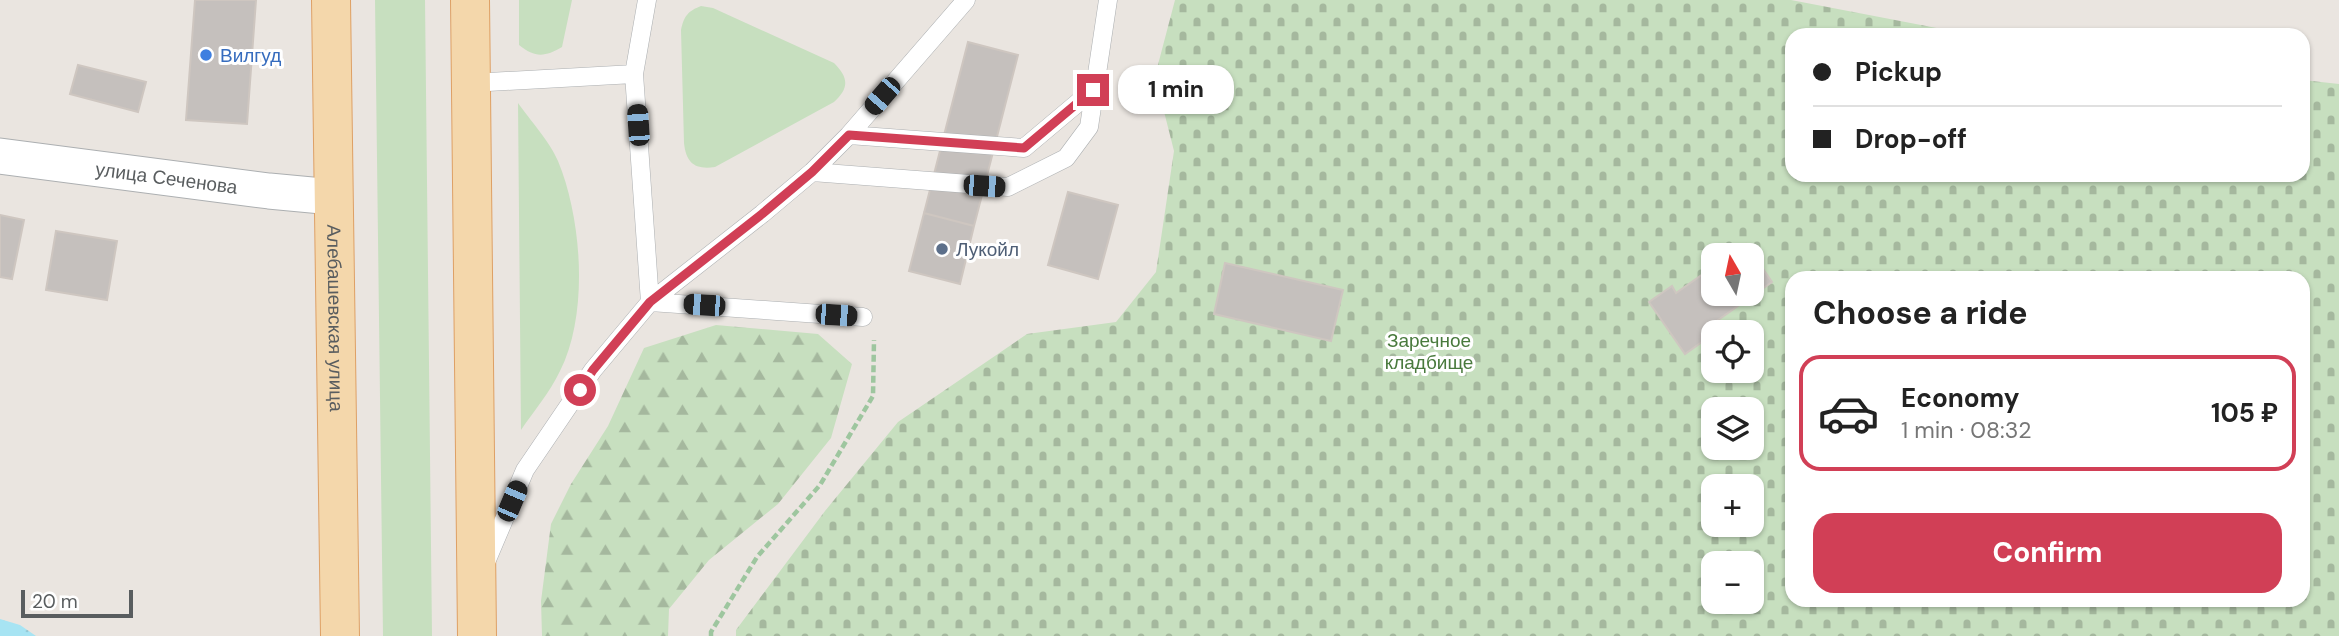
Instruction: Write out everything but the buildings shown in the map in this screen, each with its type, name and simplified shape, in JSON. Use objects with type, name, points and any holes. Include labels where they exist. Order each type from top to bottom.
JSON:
[{"type":"main road","name":"Алебашевская улица","points":[[331,0],[340,636]]},
{"type":"main road","points":[[470,0],[477,636]]},
{"type":"street","name":"улица Сеченова","points":[[0,156],[333,197]]},
{"type":"lane","points":[[648,0],[634,75],[650,302]]},
{"type":"lane","points":[[476,585],[526,470],[593,370],[650,302],[812,172],[849,135],[966,0]]},
{"type":"lane","points":[[812,172],[1008,187],[1066,158],[1089,127],[1108,0]]},
{"type":"lane","points":[[471,83],[634,75]]},
{"type":"lane","points":[[849,135],[1024,148],[1093,90]]},
{"type":"lane","points":[[650,302],[863,317]]},
{"type":"path","points":[[710,636],[757,557],[820,485],[873,396],[874,339],[863,317]]},
{"type":"green space","points":[[375,0],[425,0],[432,636],[383,636]]},
{"type":"green space","points":[[519,0],[572,0],[562,47],[540,55],[519,45]]},
{"type":"green space","name":"Заречное кладбище","points":[[1175,0],[1791,0],[1937,28],[1785,28],[1785,182],[2310,182],[2310,81],[2339,84],[2339,636],[736,636],[736,630],[825,511],[898,422],[1027,334],[1116,322],[1156,272],[1174,151],[1155,76]]},
{"type":"green space","points":[[701,6],[713,8],[834,63],[845,78],[845,87],[834,102],[715,167],[693,164],[687,156],[684,143],[681,30],[687,15]]},
{"type":"green space","points":[[518,103],[558,161],[573,210],[579,266],[575,322],[569,348],[552,386],[521,430]]},
{"type":"green space","points":[[716,325],[818,334],[852,364],[831,438],[778,504],[709,560],[669,609],[668,636],[542,636],[541,601],[551,524],[571,484],[608,426],[644,348]]},
{"type":"water","points":[[0,619],[20,625],[36,636],[0,636]]},
{"type":"place","name":"Вилгуд","points":[[206,55]]},
{"type":"place","name":"Лукойл","points":[[942,249]]},
{"type":"route","points":[[580,390],[593,370],[650,302],[762,214],[812,172],[849,135],[1024,148],[1093,90]]}]
